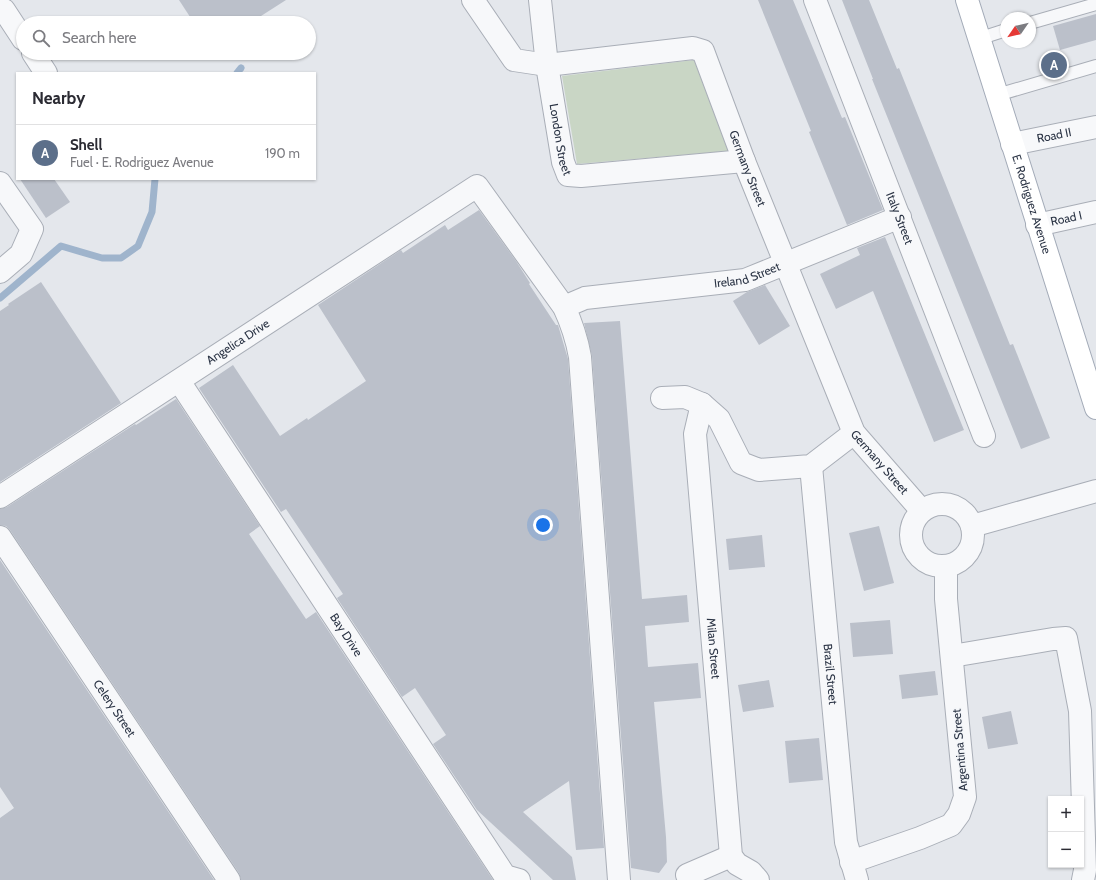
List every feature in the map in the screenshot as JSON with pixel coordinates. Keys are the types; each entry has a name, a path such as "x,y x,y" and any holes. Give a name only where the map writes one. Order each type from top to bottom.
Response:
{"main road":[{"name":"E. Rodriguez Avenue","path":"966,0 1096,408"}],"street":[{"name":"Germany Street","path":"474,0 514,60 547,65 693,48 703,51 744,161 854,433 922,511"},
{"name":"London Street","path":"540,0 547,65 563,162 568,175 581,176 744,161"},
{"name":"Italy Street","path":"815,0 984,436"},
{"path":"7,7 16,25"},
{"path":"38,60 45,72"},
{"name":"Road II","path":"1012,144 1096,127"},
{"path":"0,183 32,229 21,254 0,272"},
{"name":"Angelica Drive","path":"0,497 477,186 564,307"},
{"name":"Road I","path":"1037,225 1096,212"},
{"name":"Ireland Street","path":"564,307 585,298 745,280 900,217"},
{"path":"564,307 571,322 580,357 620,880"},
{"name":"Bay Drive","path":"179,381 505,876 519,880"},
{"path":"662,398 685,398 702,404 718,420 741,463 759,470 811,466 854,433"},
{"name":"Milan Street","path":"702,404 695,434 731,856"},
{"name":"Brazil Street","path":"811,466 846,842 854,871"},
{"path":"972,526 1096,491"},
{"path":"941,503 951,504 960,509 967,516 972,526 974,537 971,548 965,556 956,563 946,566 936,566 920,558 912,542 912,529 916,517 930,505 941,503"},
{"name":"Celery Street","path":"0,537 229,880"},
{"name":"Argentina Street","path":"854,871 920,838 952,825 959,814 965,797 946,599 946,566"},
{"path":"952,656 1053,638 1066,638 1080,711 1085,870 1083,880"},
{"path":"687,875 731,856 737,864 751,872 758,880"}],"lane":[{"path":"1036,21 1096,4"},
{"path":"978,39 1000,32"},
{"path":"997,95 1096,66"}],"green space":[{"path":"694,60 728,151 577,164 562,76"}],"building":[{"path":"179,0 286,0 261,16 189,16"},
{"path":"758,0 793,0 842,118 845,117 883,210 847,225"},
{"path":"842,0 869,0 897,69 899,68 1010,345 1013,344 1050,438 1021,449 872,79"},
{"path":"1096,14 1096,40 1060,50 1053,26"},
{"path":"21,180 55,180 70,202 46,218"},
{"path":"479,210 516,261 556,325 558,325 568,359 604,848 576,850 569,781 523,812 572,857 576,880 553,880 477,810 433,744 446,735 415,688 402,697 337,598 343,594 286,509 281,512 199,388 233,365 280,436 307,418 308,420 366,381 318,305 401,250 403,253 445,225 448,230"},
{"path":"885,237 964,430 934,442 873,291 836,309 820,274 860,255 857,248"},
{"path":"41,282 121,403 0,482 0,311"},
{"path":"765,285 790,326 759,345 733,301 747,292"},
{"path":"620,321 642,599 687,595 689,622 645,626 648,667 698,663 701,698 654,702 667,862 659,873 631,868 592,356 584,323"},
{"path":"176,399 260,526 249,534 306,619 316,612 493,880 241,880 239,873 10,530 6,526 0,525 0,509 7,507"},
{"path":"879,526 894,583 864,591 849,533"},
{"path":"762,535 765,567 729,570 726,539"},
{"path":"0,560 214,880 0,880 0,818 14,808 0,787"},
{"path":"890,620 893,654 853,657 850,623"},
{"path":"935,671 938,695 902,699 899,675"},
{"path":"769,680 774,707 743,712 738,685"},
{"path":"1011,711 1018,744 988,749 982,717"},
{"path":"819,738 823,780 789,783 785,741"}],"waterway":[{"path":"238,72 241,68"},
{"path":"0,298 61,246 102,258 121,258 138,246 152,212 155,180"}],"place":[{"name":"Shell","path":"1054,65"}]}
